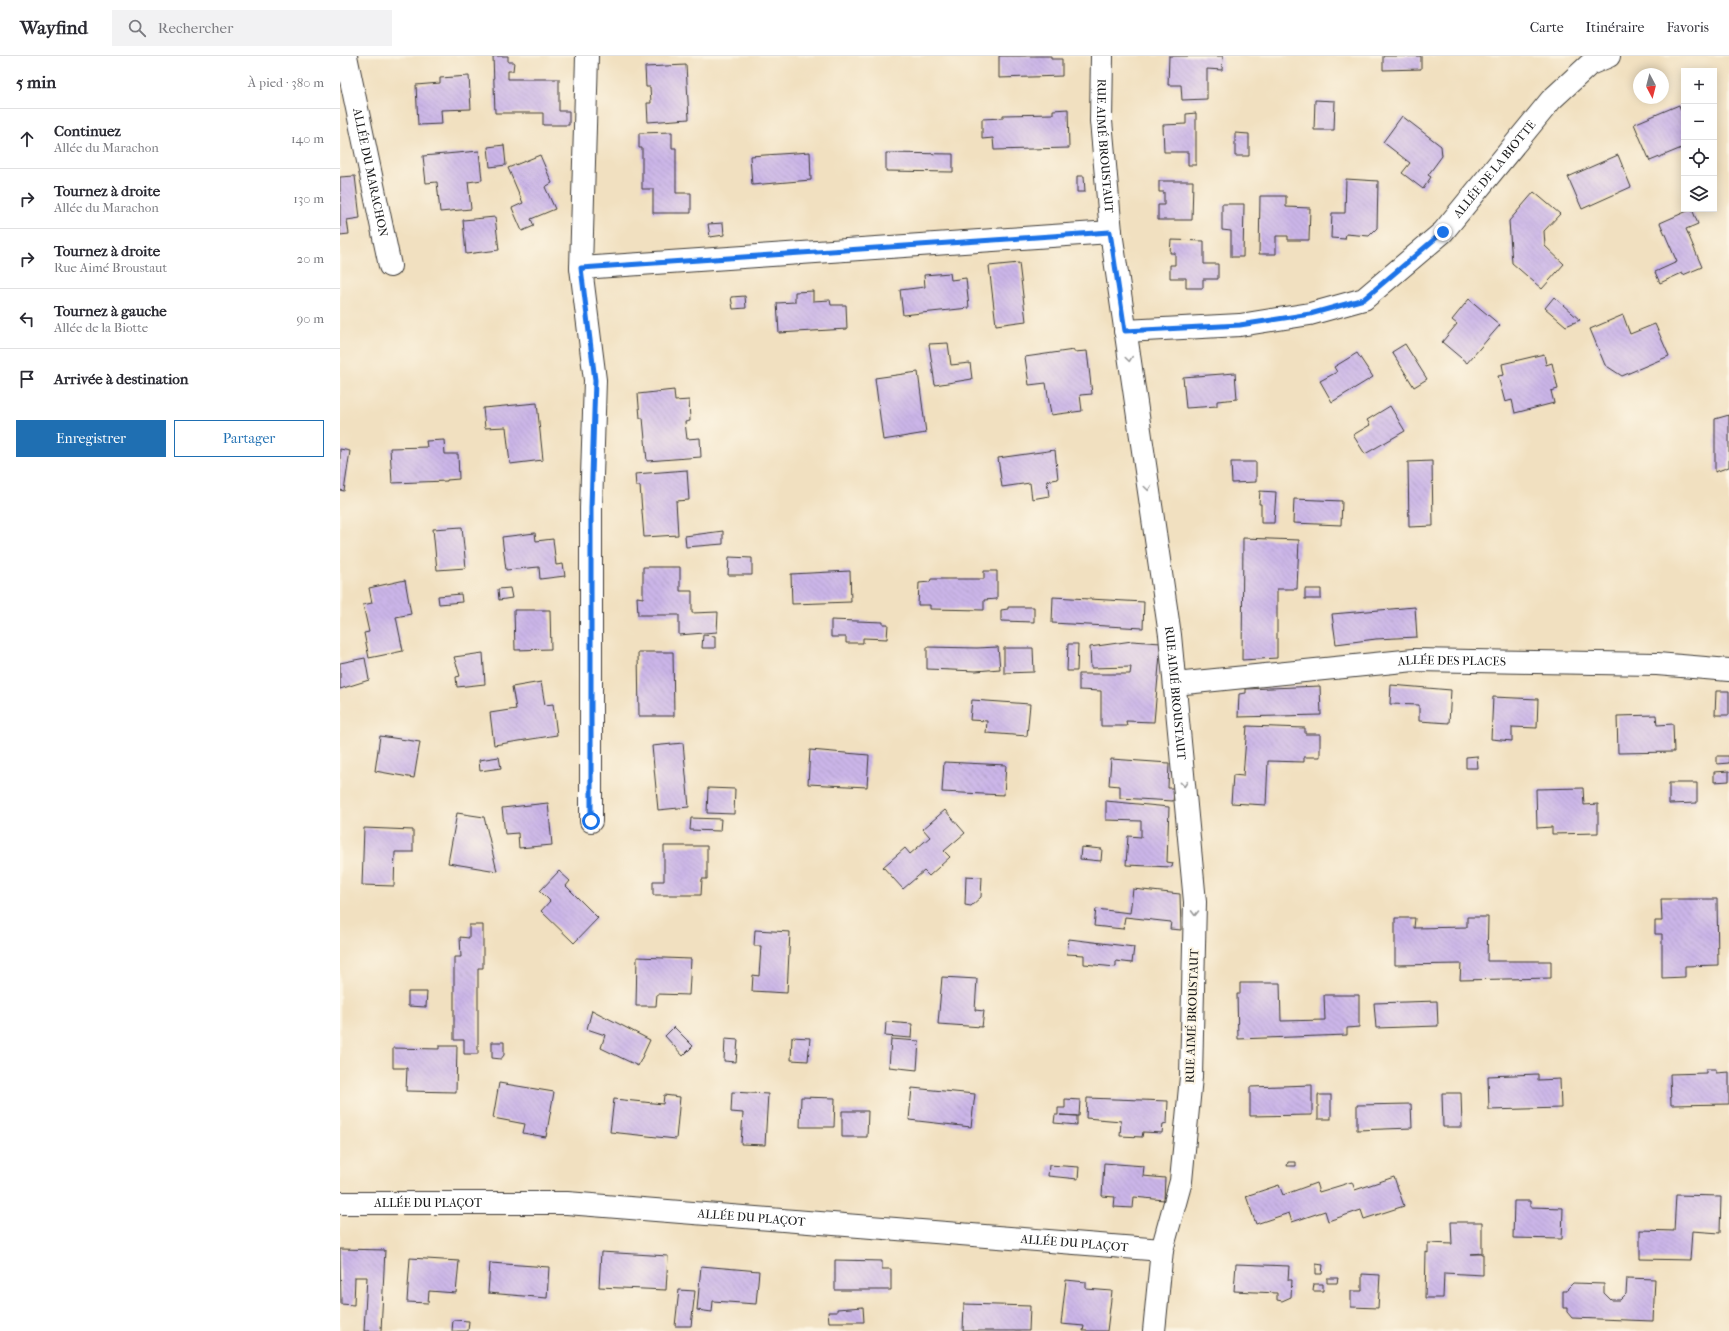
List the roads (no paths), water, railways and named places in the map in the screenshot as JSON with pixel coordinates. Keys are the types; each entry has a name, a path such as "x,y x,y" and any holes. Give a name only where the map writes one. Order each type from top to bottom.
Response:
{"street":[{"name":"ALLÉE DU MARACHON","path":"346,56 390,266"},
{"path":"587,56 581,268 595,380 591,508 591,821"},
{"name":"RUE AIMÉ BROUSTAUT","path":"1102,56 1100,122 1110,232 1169,627 1195,902 1191,1077 1181,1181 1162,1250 1154,1331"},
{"name":"ALLÉE DE LA BIOTTE","path":"1125,331 1240,325 1310,314 1364,299 1443,232 1551,100 1590,64 1609,56"},
{"path":"581,268 1110,232"},
{"name":"ALLÉE DES PLACES","path":"1175,684 1414,660 1657,664 1729,670"},
{"name":"ALLÉE DU PLAÇOT","path":"340,1203 567,1203 1162,1250"}]}
